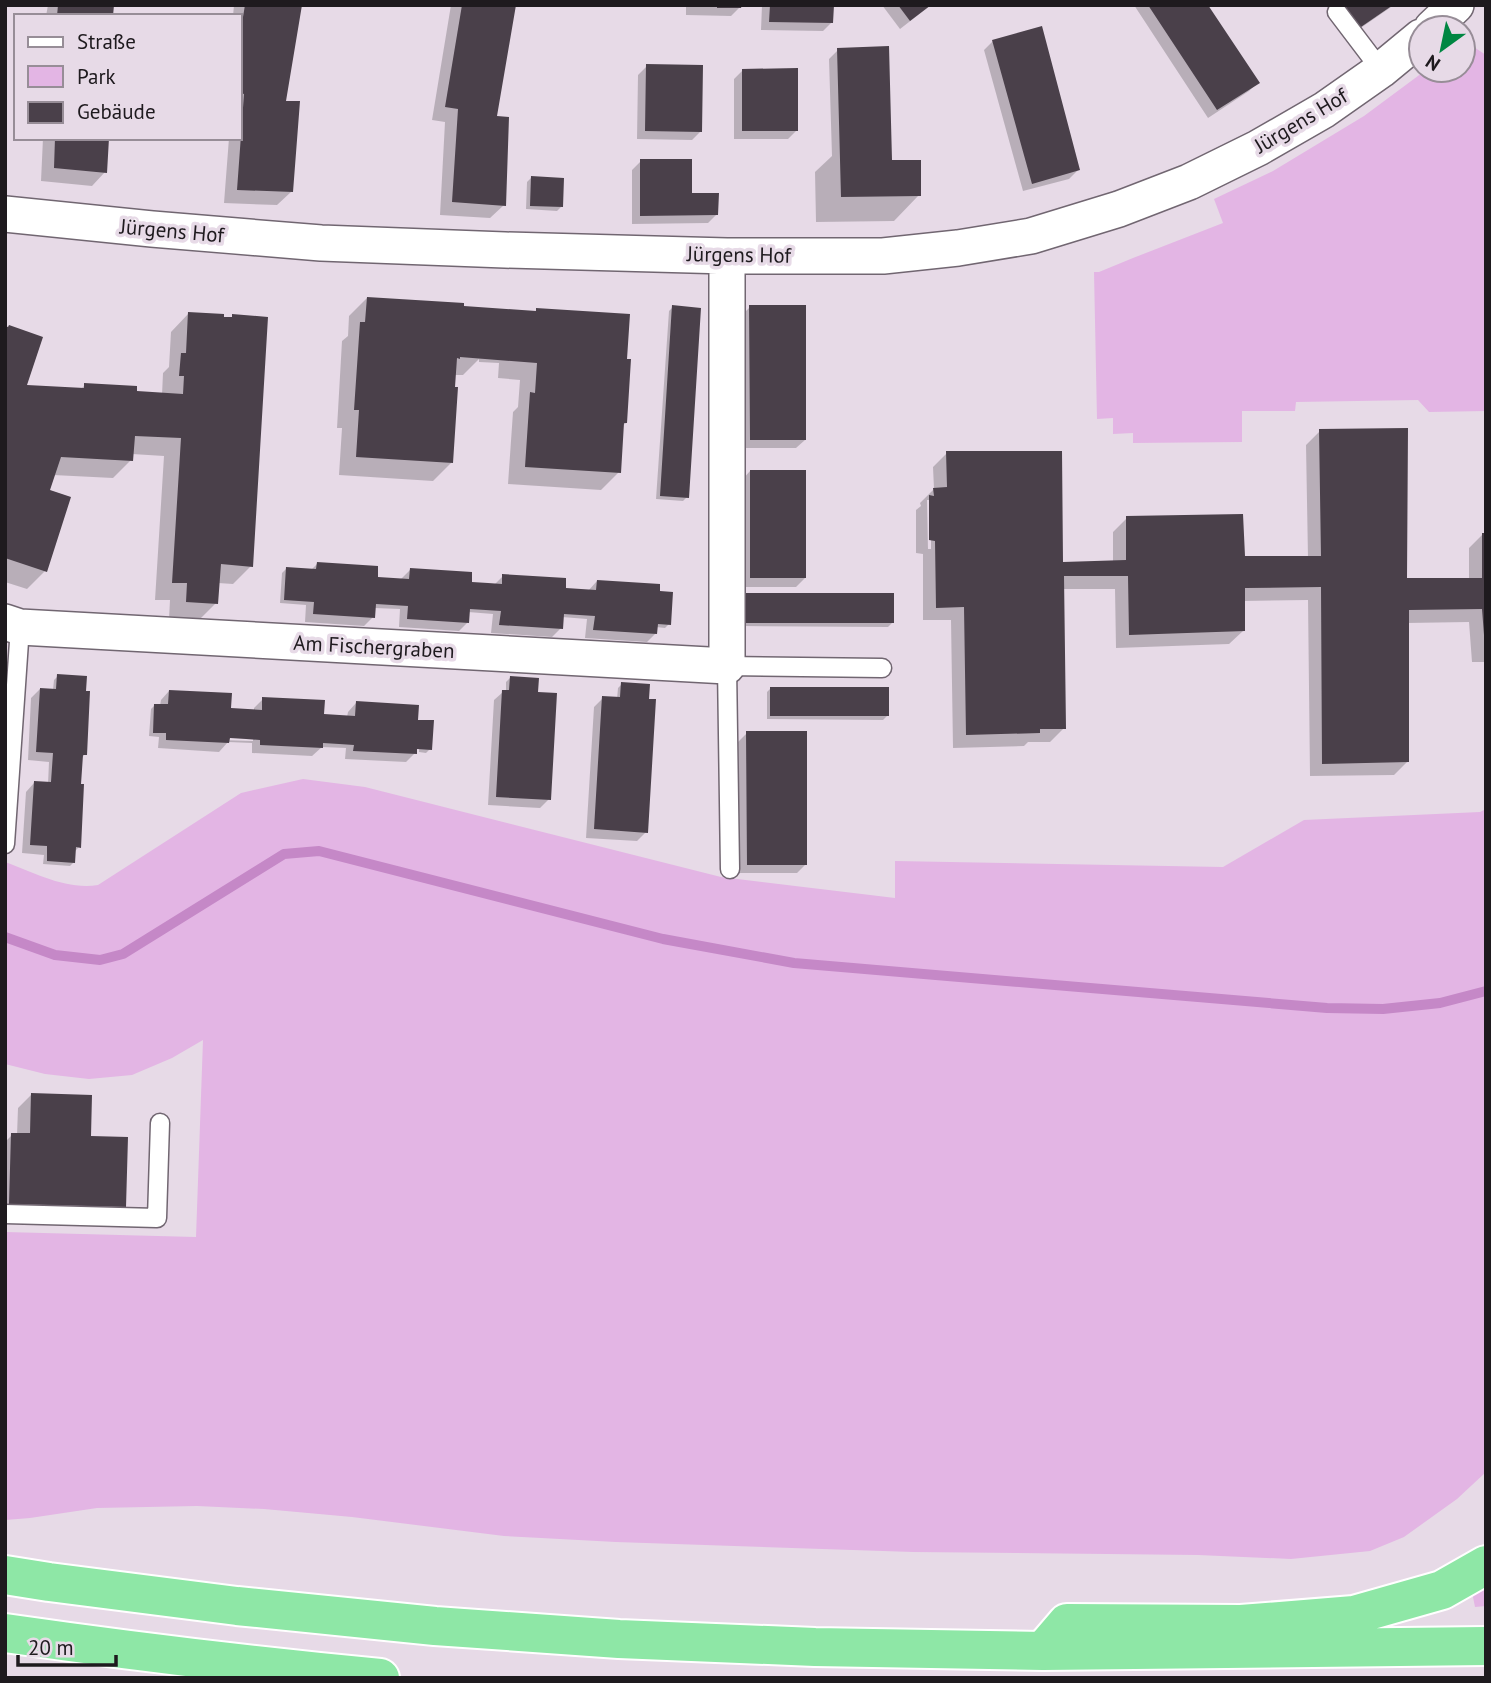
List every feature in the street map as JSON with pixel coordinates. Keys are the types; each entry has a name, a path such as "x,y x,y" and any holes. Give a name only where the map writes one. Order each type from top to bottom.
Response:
{"highway":[{"path":"1043,1651 1067,1623 1241,1624 1354,1615 1442,1590 1486,1565"},
{"path":"5,1575 237,1606 435,1626 619,1639 815,1647 1043,1651 1486,1646"},
{"path":"5,1633 269,1668 380,1678"}],"street":[{"name":"Jürgens Hof","path":"5,214 321,243 614,254 883,256 958,248 1031,236 1119,209 1189,182 1258,148 1324,110 1381,71 1407,49"},
{"path":"727,256 727,666"},
{"name":"Am Fischergraben","path":"13,625 727,666"}],"lane":[{"path":"1337,12 1381,71"},
{"name":"Am Fischergraben","path":"5,844 13,625"},
{"path":"730,869 727,666 882,668"},
{"path":"5,1214 158,1218 160,1122"}],"green space":[{"path":"1477,49 1486,55 1486,411 1429,412 1418,400 1296,402 1295,411 1242,411 1242,442 1133,443 1133,433 1113,434 1113,418 1097,419 1094,272 1223,223 1214,199 1273,171 1364,116 1407,84 1477,84"},
{"path":"303,779 365,787 721,877 895,898 895,861 1223,867 1304,820 1480,812 1486,809 1486,1472 1457,1499 1404,1537 1370,1551 1291,1559 1198,1555 913,1552 616,1542 504,1536 352,1517 197,1506 97,1508 5,1520 5,1232 196,1237 203,1040 172,1058 132,1075 89,1079 45,1074 5,1064 5,862 62,883 98,885 241,793"},
{"path":"1486,1583 1486,1606 1475,1607 1472,1592"}],"building":[{"path":"58,5 114,5 113,14 57,14"},
{"path":"245,5 302,5 286,101 300,101 293,192 237,190 244,94 242,23"},
{"path":"462,5 516,5 497,116 509,117 506,206 452,202 458,109 445,107"},
{"path":"717,5 742,5 741,8 717,8"},
{"path":"770,5 834,5 833,23 769,22"},
{"path":"898,5 931,5 910,21"},
{"path":"1148,5 1208,5 1260,83 1217,110"},
{"path":"1343,5 1393,5 1358,29"},
{"path":"1042,26 1080,170 1032,184 992,40"},
{"path":"889,46 892,160 921,160 921,196 841,197 837,48"},
{"path":"646,64 703,65 702,132 645,131"},
{"path":"798,68 798,131 742,131 742,69"},
{"path":"55,140 109,140 107,173 54,168"},
{"path":"640,159 692,159 692,193 719,193 718,215 640,216"},
{"path":"531,176 564,178 563,207 530,206"},
{"path":"367,297 536,311 536,308 630,314 627,359 631,359 621,473 525,467 530,392 535,393 537,363 460,357 457,358 455,387 458,387 453,463 356,457 359,410 354,410 360,322 365,322"},
{"path":"672,305 701,308 689,498 660,496"},
{"path":"749,305 806,305 806,440 750,440"},
{"path":"188,312 224,314 224,317 232,317 232,314 268,317 253,567 221,564 218,604 186,602 187,583 172,583 181,438 135,436 133,461 61,457 50,490 71,497 47,572 5,558 5,326 43,337 27,385 84,388 84,383 137,386 137,391 183,394 184,376 179,376 181,353 186,353"},
{"path":"1408,428 1407,578 1482,578 1482,533 1486,533 1486,635 1482,609 1409,610 1409,762 1322,764 1321,587 1245,588 1245,631 1129,635 1128,576 1064,576 1066,729 1040,729 1040,733 966,735 964,607 936,608 935,541 929,540 929,495 934,496 933,488 947,487 946,451 1062,451 1063,562 1126,560 1126,516 1243,514 1245,556 1321,556 1319,429"},
{"path":"750,470 806,470 806,578 750,578"},
{"path":"317,562 378,566 378,577 409,579 410,568 472,572 472,582 502,584 502,574 566,578 566,588 596,590 597,580 660,584 660,591 673,592 671,625 658,624 657,634 593,630 595,616 564,614 563,629 499,625 501,611 470,609 469,623 407,619 408,606 376,604 375,618 313,614 314,602 284,600 286,567 316,569"},
{"path":"746,593 894,593 894,623 746,623"},
{"path":"57,674 87,676 86,691 90,691 87,755 83,755 81,784 84,784 81,848 76,847 75,863 47,861 47,846 30,845 34,781 51,782 53,753 36,752 40,688 56,689"},
{"path":"510,676 539,678 538,692 557,693 551,800 496,797 502,690 509,690"},
{"path":"621,682 650,684 649,699 656,699 648,833 594,829 602,696 620,697"},
{"path":"770,687 889,687 889,716 770,716"},
{"path":"169,690 232,693 231,708 262,710 262,697 325,700 324,714 355,716 356,701 419,705 418,720 434,720 432,750 417,749 417,754 353,751 354,745 323,743 323,748 260,745 260,740 230,738 229,743 166,740 166,733 153,733 154,704 168,704"},
{"path":"746,731 807,731 807,865 747,865"},
{"path":"31,1093 92,1095 91,1136 128,1137 126,1207 9,1204 11,1133 30,1133"}],"waterway":[{"path":"5,937 55,955 100,960 123,954 284,854 319,851 663,939 794,963 1327,1008 1383,1009 1440,1003 1486,991"}]}
